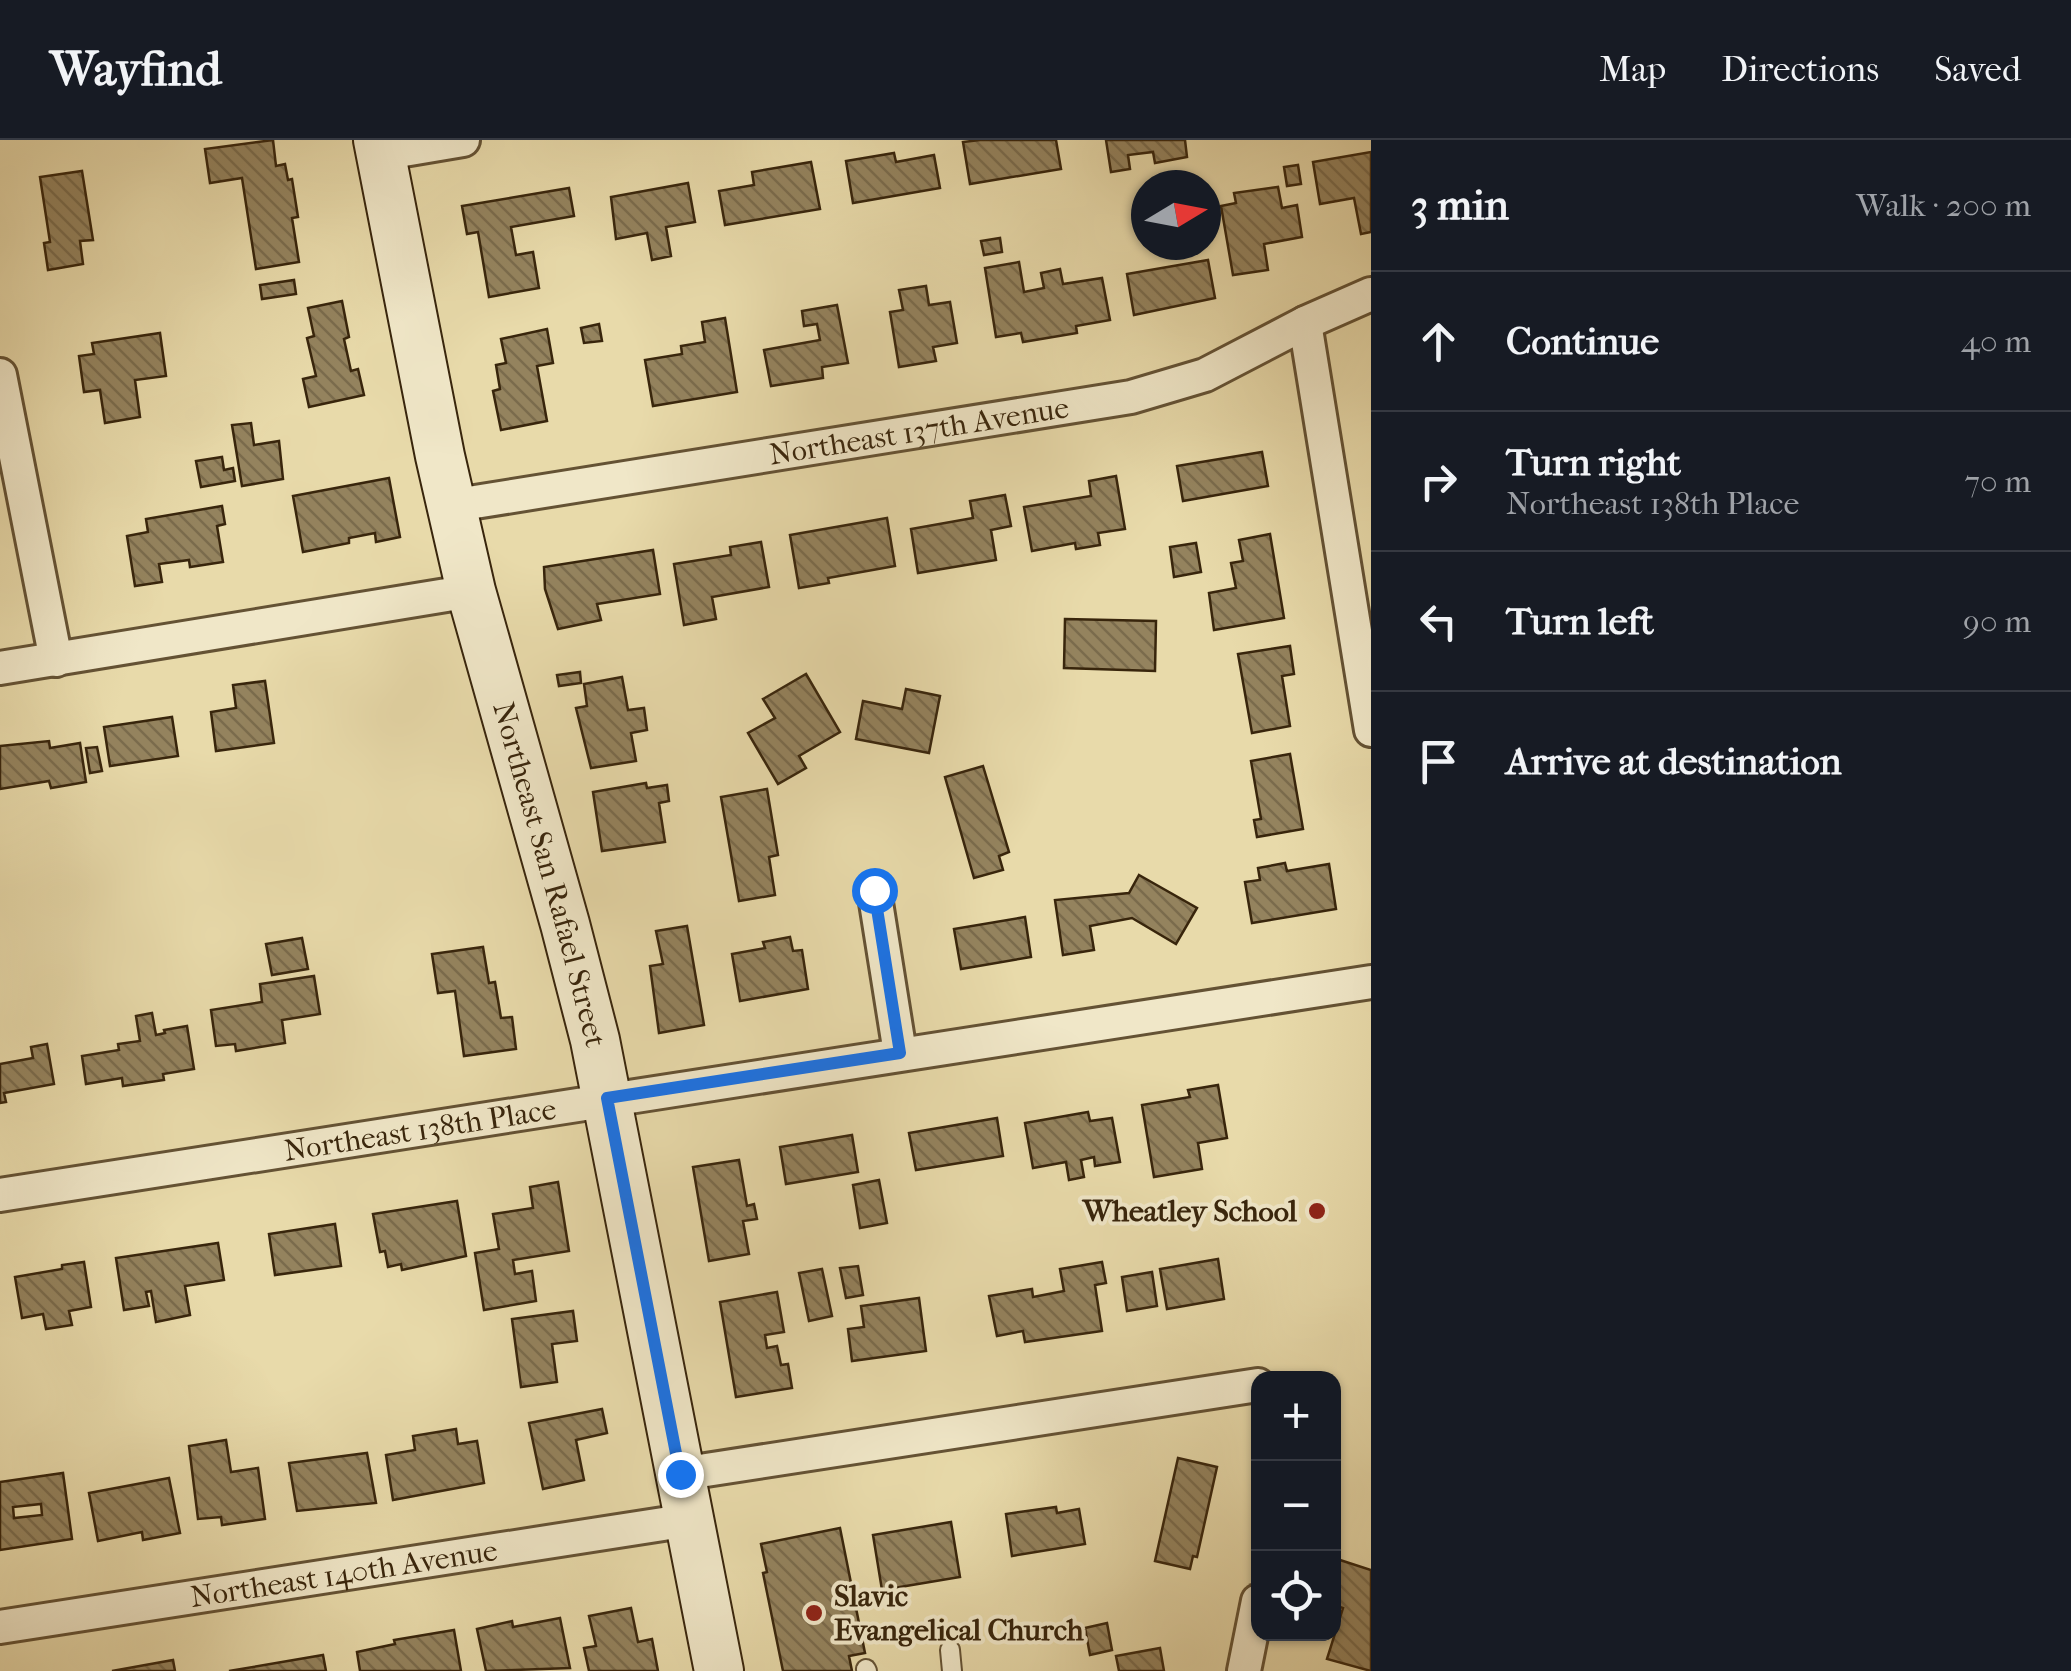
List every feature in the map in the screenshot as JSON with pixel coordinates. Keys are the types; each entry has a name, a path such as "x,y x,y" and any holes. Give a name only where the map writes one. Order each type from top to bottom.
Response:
{"street":[{"path":"379,147 463,140"},
{"name":"Northeast San Rafael Street","path":"379,147 450,506 560,905 607,1098 718,1671"},
{"name":"Northeast 137th Avenue","path":"450,506 1131,397 1205,375 1371,294"},
{"path":"1305,323 1371,730"},
{"path":"0,375 56,660"},
{"path":"0,668 471,590"},
{"path":"874,890 900,1053"},
{"name":"Northeast 138th Place","path":"0,1195 1371,982"},
{"path":"680,1474 1251,1386"},
{"name":"Northeast 140th Avenue","path":"0,1627 689,1520"},
{"path":"1244,1671 1251,1636"}],"lane":[{"path":"950,1650 952,1671"}],"building":[{"path":"273,140 276,166 285,164 288,180 292,179 298,217 292,218 299,262 256,269 242,178 210,183 205,149"},
{"path":"1056,140 1061,169 970,184 963,142"},
{"path":"1106,140 1185,140 1187,157 1155,163 1153,152 1128,155 1130,169 1111,172"},
{"path":"1371,152 1371,232 1361,234 1354,198 1320,204 1313,162"},
{"path":"894,153 896,162 934,155 940,188 853,203 846,161"},
{"path":"811,162 820,209 725,225 719,191 754,185 752,172"},
{"path":"1298,165 1301,184 1287,186 1284,167"},
{"path":"82,171 93,240 80,241 83,264 48,270 44,243 50,242 40,177"},
{"path":"688,183 695,222 666,227 671,256 652,260 647,233 616,239 611,197"},
{"path":"1278,187 1282,208 1297,205 1302,237 1264,244 1268,270 1233,275 1221,206 1236,203 1234,193"},
{"path":"569,188 574,216 511,227 516,255 533,252 539,288 489,297 478,232 467,234 462,206"},
{"path":"1000,238 1002,252 984,255 981,241"},
{"path":"1208,260 1215,298 1134,315 1127,274"},
{"path":"1019,262 1024,292 1044,288 1041,273 1060,269 1063,284 1102,278 1110,320 1076,326 1077,333 1023,342 1021,333 996,337 985,268"},
{"path":"294,280 296,294 262,299 260,285"},
{"path":"926,286 929,305 950,302 957,343 933,347 936,361 899,367 890,312 903,310 899,290"},
{"path":"342,301 351,371 358,369 364,395 309,407 303,379 316,376 307,338 314,336 308,308"},
{"path":"837,305 848,363 822,367 823,378 771,386 764,350 820,340 817,324 804,326 802,311"},
{"path":"725,318 737,392 653,406 645,360 682,354 681,346 705,342 702,322"},
{"path":"599,324 602,341 584,343 581,328"},
{"path":"547,329 553,363 537,366 547,421 501,430 493,391 500,389 496,365 506,363 501,339"},
{"path":"160,333 166,376 135,380 140,417 105,423 100,390 84,392 79,356 94,354 92,343"},
{"path":"251,423 254,445 279,441 283,479 242,486 232,425"},
{"path":"1262,452 1268,486 1183,501 1177,466"},
{"path":"222,457 224,470 233,468 235,481 201,487 196,461"},
{"path":"1116,476 1125,529 1098,533 1100,545 1076,549 1075,543 1032,551 1024,507 1091,496 1089,481"},
{"path":"389,478 400,537 376,542 375,533 349,538 349,543 303,552 293,496"},
{"path":"1005,495 1011,526 991,530 996,560 918,573 911,529 973,518 970,501"},
{"path":"222,506 225,524 217,526 223,562 190,567 189,560 159,564 162,582 135,586 127,536 148,532 146,519"},
{"path":"887,518 895,566 828,578 829,583 799,588 790,535"},
{"path":"1270,534 1284,618 1214,630 1209,593 1236,588 1231,563 1243,561 1239,540"},
{"path":"761,542 769,587 712,597 716,619 684,625 674,564 731,555 730,547"},
{"path":"1196,543 1201,572 1174,577 1170,547"},
{"path":"653,550 660,594 597,604 601,620 558,629 545,589 544,567"},
{"path":"1065,619 1156,621 1155,671 1064,668"},
{"path":"1290,646 1294,674 1282,676 1290,726 1252,733 1238,654"},
{"path":"580,672 581,683 559,686 557,675"},
{"path":"806,674 840,732 799,756 806,768 778,784 748,733 775,718 763,699"},
{"path":"622,677 628,710 644,708 647,730 631,733 636,761 591,768 576,708 587,706 584,684"},
{"path":"265,681 274,743 216,751 211,712 236,708 233,685"},
{"path":"906,689 940,696 929,753 856,739 863,701 902,709"},
{"path":"172,717 178,756 110,766 104,727"},
{"path":"49,741 50,748 80,743 86,782 51,788 49,781 0,789 0,746"},
{"path":"97,747 102,771 90,773 86,748"},
{"path":"1290,754 1303,829 1257,837 1254,820 1261,819 1251,761"},
{"path":"983,766 1009,852 999,856 1003,870 974,878 945,777"},
{"path":"646,783 647,788 667,785 669,801 659,803 665,842 602,851 593,792"},
{"path":"767,789 778,855 769,857 775,895 739,901 721,797"},
{"path":"1285,863 1287,871 1329,864 1336,909 1252,923 1245,882 1260,880 1258,868"},
{"path":"1139,875 1197,908 1176,944 1132,918 1090,926 1094,950 1063,955 1055,900 1129,893"},
{"path":"1025,917 1031,957 961,969 954,929"},
{"path":"687,926 704,1025 659,1033 650,966 663,964 656,931"},
{"path":"790,937 793,951 802,950 808,989 740,1001 732,954 765,948 763,942"},
{"path":"302,938 308,969 272,975 266,944"},
{"path":"483,947 489,983 495,982 501,1018 512,1017 516,1049 464,1056 455,991 438,993 432,954"},
{"path":"314,976 320,1014 282,1020 285,1043 236,1051 235,1044 216,1046 211,1010 262,1002 260,984"},
{"path":"152,1013 156,1035 187,1026 194,1069 163,1074 164,1080 123,1086 122,1078 86,1084 82,1056 119,1050 118,1044 140,1041 136,1016"},
{"path":"47,1044 54,1084 4,1093 6,1102 0,1103 0,1064 33,1058 31,1047"},
{"path":"1218,1085 1227,1138 1198,1143 1202,1169 1154,1177 1142,1105 1190,1097 1188,1090"},
{"path":"1088,1112 1090,1121 1112,1118 1120,1162 1095,1166 1094,1157 1081,1160 1084,1177 1069,1180 1066,1162 1033,1168 1025,1123"},
{"path":"997,1118 1003,1156 916,1170 909,1133"},
{"path":"852,1135 858,1172 786,1184 780,1147"},
{"path":"739,1160 747,1206 754,1204 757,1219 743,1221 749,1254 709,1261 693,1167"},
{"path":"879,1180 887,1223 860,1228 853,1185"},
{"path":"558,1182 569,1251 513,1260 515,1274 532,1271 536,1301 484,1310 475,1253 499,1249 493,1214 533,1208 530,1187"},
{"path":"457,1201 466,1256 402,1270 401,1264 388,1267 385,1251 380,1252 373,1214"},
{"path":"335,1224 341,1266 275,1275 269,1234"},
{"path":"218,1243 224,1280 185,1286 190,1315 156,1322 151,1291 146,1292 149,1306 124,1310 116,1258"},
{"path":"1218,1259 1224,1299 1167,1309 1160,1269"},
{"path":"84,1262 91,1307 69,1311 72,1325 46,1329 43,1314 22,1318 15,1277"},
{"path":"1102,1262 1106,1283 1095,1285 1102,1331 1025,1342 1023,1331 997,1336 989,1296 1032,1289 1033,1297 1064,1291 1060,1269"},
{"path":"858,1266 863,1295 846,1298 840,1268"},
{"path":"822,1269 832,1316 809,1321 799,1273"},
{"path":"1152,1272 1157,1306 1127,1311 1122,1277"},
{"path":"777,1292 784,1332 765,1335 767,1348 777,1346 781,1365 788,1364 792,1388 736,1397 720,1302"},
{"path":"919,1298 926,1351 852,1361 848,1329 864,1327 861,1306"},
{"path":"573,1311 577,1341 552,1344 557,1382 521,1387 512,1319"},
{"path":"602,1409 607,1433 576,1440 584,1480 543,1489 529,1423"},
{"path":"456,1429 458,1444 477,1441 484,1483 393,1500 386,1455 415,1450 413,1436"},
{"path":"226,1440 231,1472 258,1468 265,1519 222,1525 221,1517 198,1519 189,1446"},
{"path":"367,1453 376,1503 297,1511 289,1463"},
{"path":"1178,1458 1217,1467 1197,1557 1193,1556 1190,1569 1155,1561"},
{"path":"63,1473 72,1539 0,1550 0,1482","holes":["41,1504 42,1515 14,1518 13,1507"]},
{"path":"169,1478 180,1533 143,1540 142,1532 98,1541 89,1493"},
{"path":"1056,1507 1057,1513 1079,1509 1085,1544 1012,1556 1006,1514"},
{"path":"951,1522 960,1577 882,1590 873,1535"},
{"name":"Slavic Evangelical Church","path":"840,1528 865,1653 849,1656 852,1671 783,1671 761,1544"},
{"path":"1341,1560 1371,1570 1371,1671 1327,1659 1333,1641 1341,1641"},
{"path":"631,1608 638,1642 652,1639 658,1671 589,1671 584,1648 596,1646 589,1616"},
{"path":"560,1618 570,1668 486,1671 477,1629 512,1621 513,1627"},
{"path":"1107,1623 1112,1650 1090,1655 1085,1628"},
{"path":"454,1630 461,1671 360,1671 357,1652 395,1644 394,1640"},
{"path":"1160,1648 1164,1671 1119,1671 1116,1656"},
{"path":"323,1655 326,1671 229,1671"},
{"path":"173,1660 175,1671 112,1671"}],"place":[{"name":"Wheatley School","path":"1317,1211"},
{"name":"Slavic Evangelical Church","path":"814,1613"}],"route":[{"path":"680,1474 607,1098 900,1053 874,890"}]}
